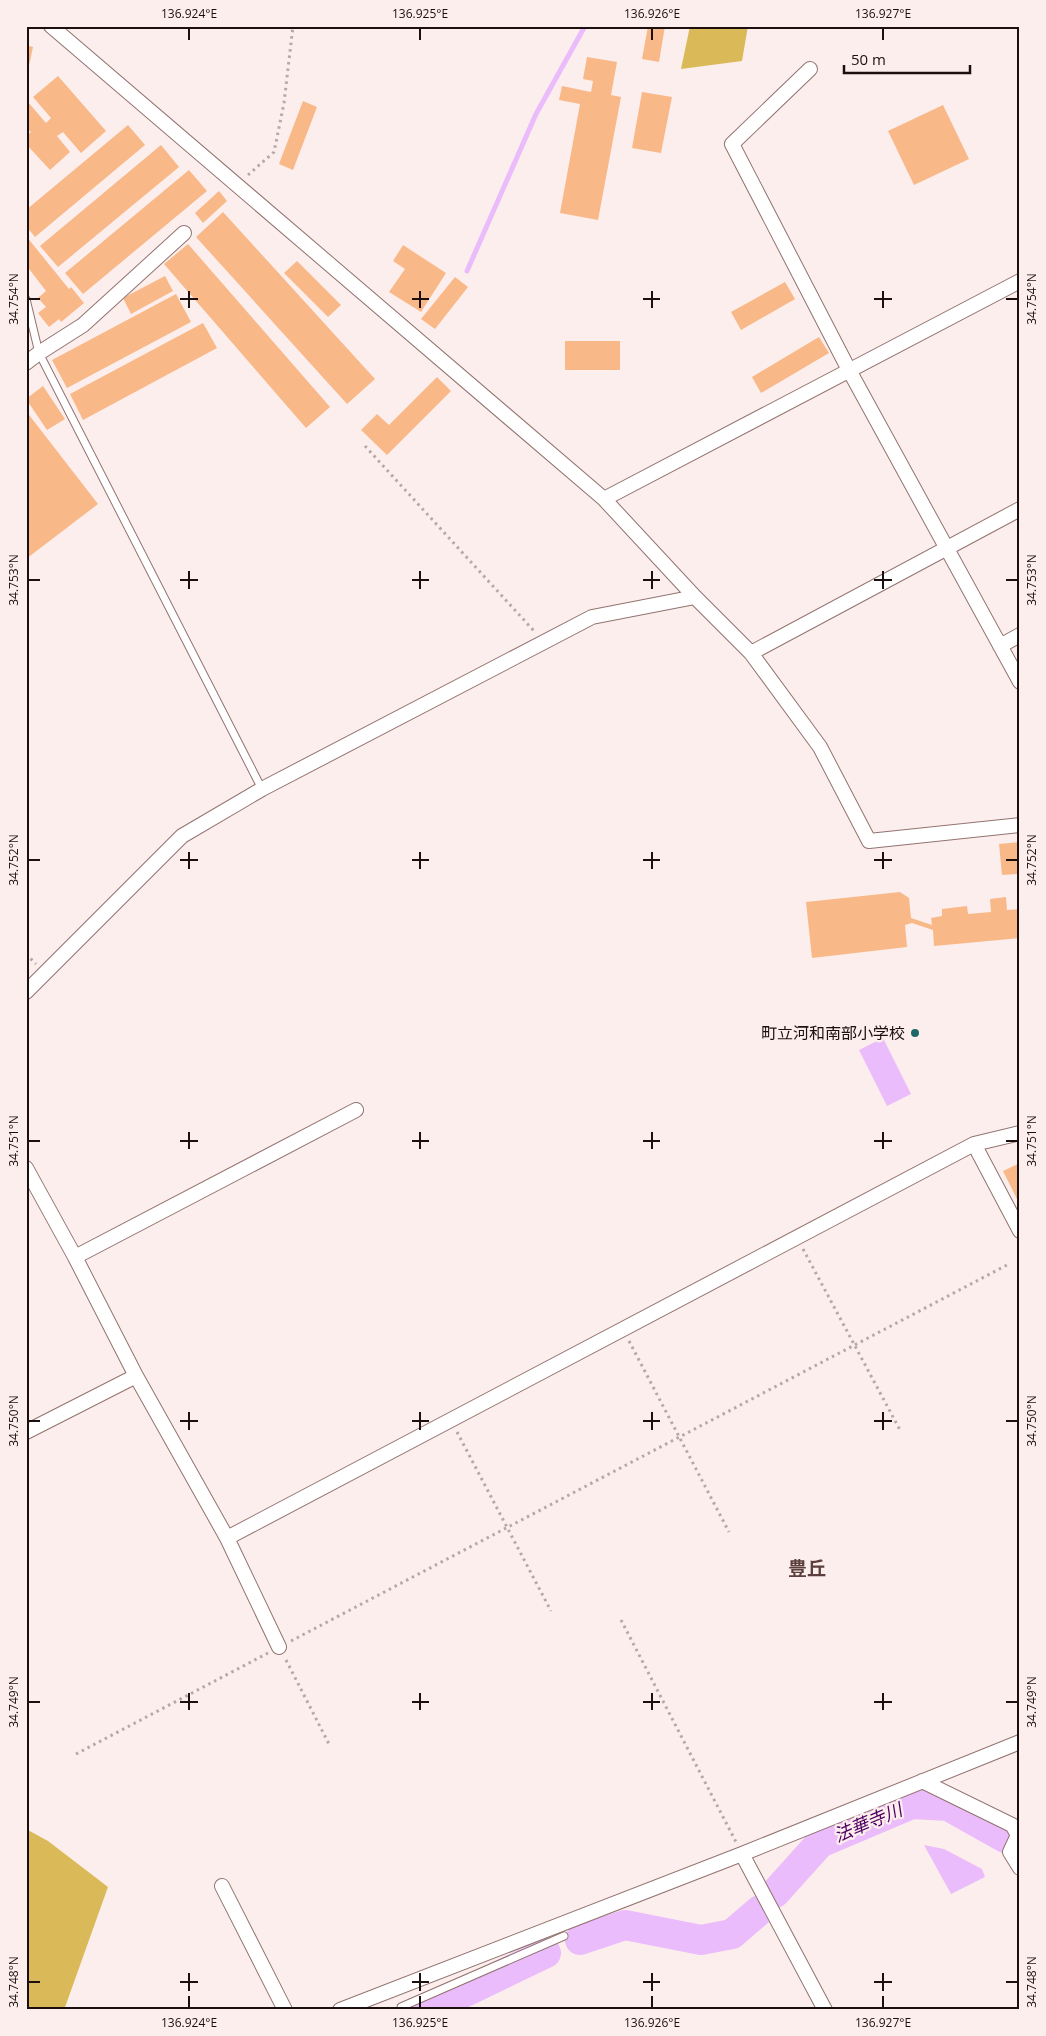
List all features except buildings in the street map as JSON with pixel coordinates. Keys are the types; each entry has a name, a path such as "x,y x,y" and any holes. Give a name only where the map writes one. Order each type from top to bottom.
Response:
{"street":[{"path":"51,26 604,499 750,653 820,747 869,841 1020,825"},
{"path":"810,69 732,144 849,370 1020,682"},
{"path":"26,363 83,325 184,233"},
{"path":"604,499 1020,281"},
{"path":"750,653 1020,509"},
{"path":"26,992 182,836 262,789 592,617 695,597"},
{"path":"1000,646 1020,635"},
{"path":"75,1257 356,1110"},
{"path":"226,1538 974,1144 1020,1133"},
{"path":"974,1144 1020,1231"},
{"path":"26,1168 31,1188 75,1257 136,1376 226,1538 279,1647"},
{"path":"26,1432 136,1376"},
{"path":"340,2010 742,1854 1020,1742"},
{"path":"922,1781 1012,1825 1018,1835 1010,1852 1020,1868"},
{"path":"742,1854 825,2010"},
{"path":"222,1886 286,2010"}],"lane":[{"path":"26,299 39,353 262,789"},
{"path":"401,2010 401,2008 564,1936"}],"path":[{"path":"238,185 274,152 284,103 293,26"},
{"path":"365,446 544,642"},
{"path":"797,1238 900,1430"},
{"path":"76,1754 1008,1265"},
{"path":"623,1330 730,1532"},
{"path":"451,1421 551,1611"},
{"path":"621,1620 742,1854"},
{"path":"279,1647 330,1746"}],"shaded area":[{"path":"690,26 748,26 742,61 681,69"},
{"path":"883,1038 911,1094 887,1106 859,1050"},
{"path":"26,1829 48,1841 108,1887 64,2010 26,2010"},
{"path":"924,1845 944,1849 982,1869 985,1877 951,1894"}],"waterway":[{"path":"467,271 536,114 585,26"},
{"name":"法華寺川","path":"775,1893 820,1843 912,1804 948,1806 1005,1838"},
{"name":"法華寺川","path":"580,1940 625,1925 701,1940 732,1934 760,1910"},
{"name":"法華寺川","path":"428,2010 546,1953"}],"place":[{"name":"町立河和南部小学校","path":"915,1033"}],"district":[{"name":"豊丘","path":"807,1568"}]}
